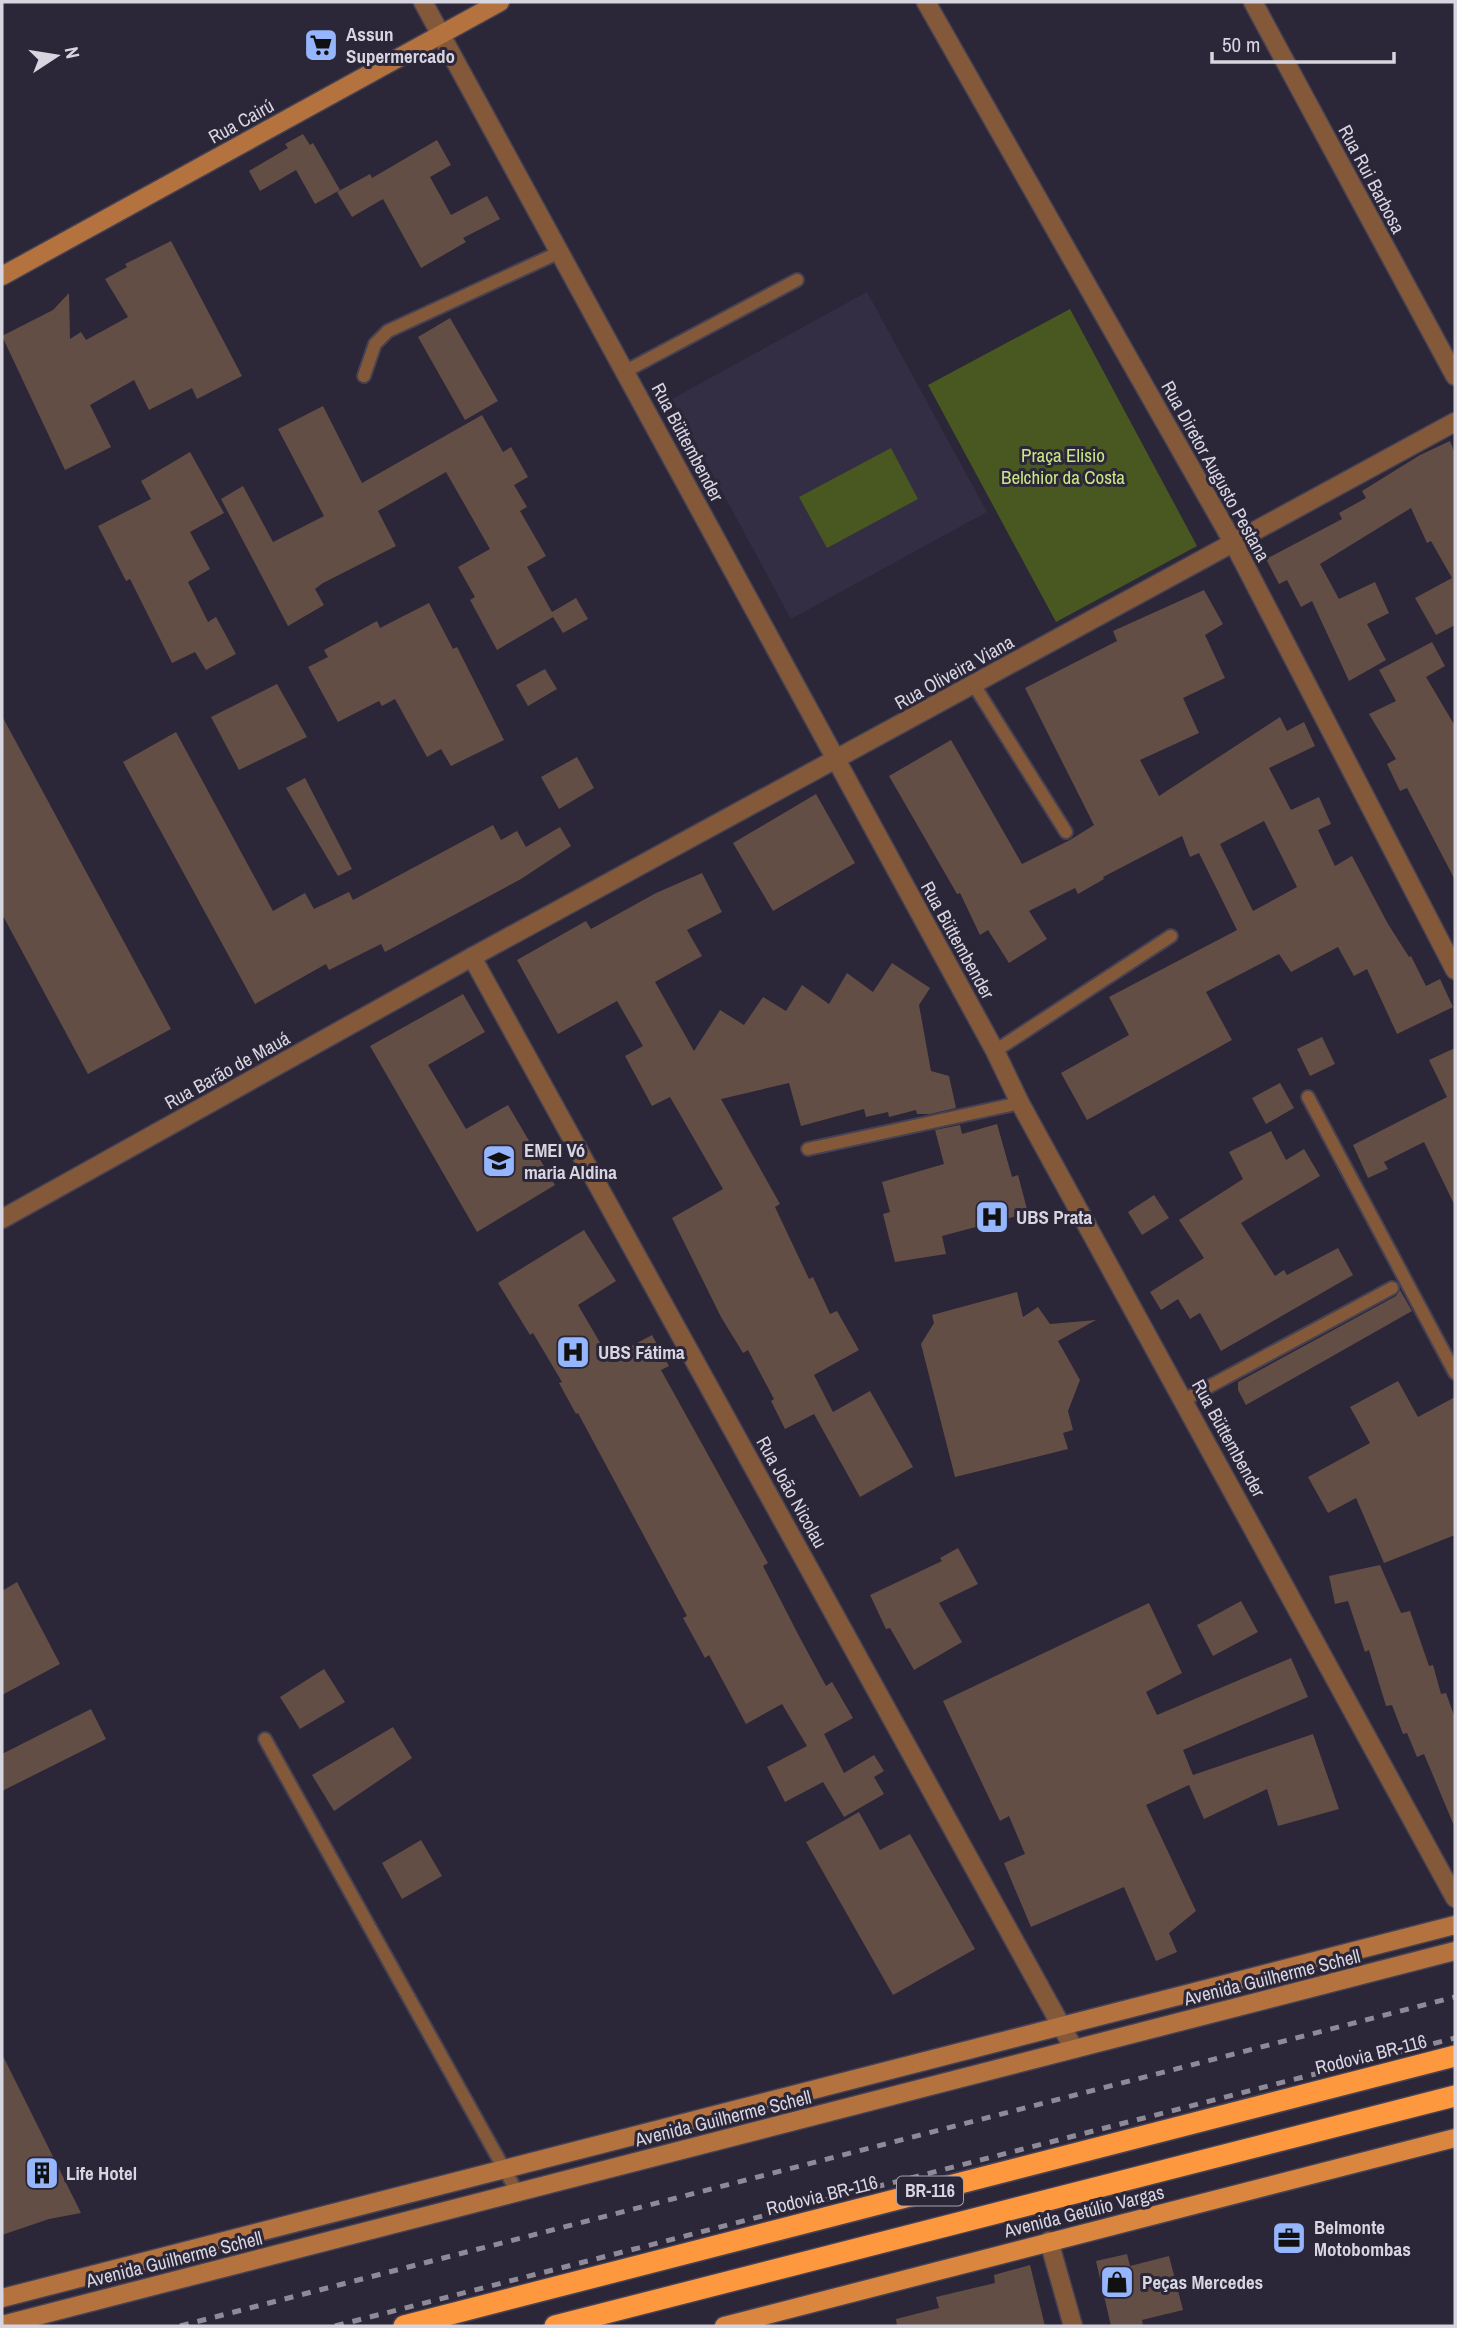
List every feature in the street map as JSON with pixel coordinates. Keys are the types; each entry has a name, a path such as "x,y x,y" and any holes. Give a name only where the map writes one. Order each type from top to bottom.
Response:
{"highway":[{"name":"Rodovia BR-116","path":"404,2326 1455,2056"},
{"name":"BR-116","path":"555,2326 1455,2096"}],"main road":[{"name":"Rua Cairú","path":"2,276 500,2"},
{"name":"Avenida Guilherme Schell","path":"2,2298 1455,1925"},
{"name":"Avenida Guilherme Schell","path":"2,2325 1455,1951"},
{"path":"904,2066 909,2092"},
{"name":"Avenida Getúlio Vargas","path":"724,2326 1455,2138"}],"street":[{"name":"Rua Büttembender","path":"423,2 1455,1898"},
{"name":"Rua Diretor Augusto Pestana","path":"926,2 1233,542 1455,970"},
{"name":"Rua Rui Barbosa","path":"1252,2 1455,376"},
{"name":"Rua Oliveira Viana","path":"472,957 1455,422"},
{"name":"Rua Barão de Mauá","path":"2,1219 472,957"},
{"name":"Rua João Nicolau","path":"472,957 1074,2049"},
{"path":"1049,2241 1073,2326"}],"lane":[{"path":"364,376 375,344 388,331 560,252"},
{"path":"626,371 797,280"},
{"path":"974,685 1066,832"},
{"path":"995,1051 1171,936"},
{"path":"1308,1097 1455,1373"},
{"path":"808,1150 1020,1103"},
{"path":"1184,1400 1392,1288"},
{"path":"265,1739 517,2192"}],"shaded area":[{"path":"867,292 987,512 791,619 672,399"}],"green space":[{"name":"Praça Elisio Belchior da Costa","path":"1070,309 1197,546 1056,622 928,385"},
{"path":"891,448 918,499 827,548 799,497"}],"building":[{"path":"303,134 310,145 313,143 340,190 315,204 296,170 260,191 249,171 288,148 285,144"},
{"path":"437,140 451,165 430,177 451,215 487,196 500,219 463,238 466,242 421,268 383,199 352,217 337,192 370,174 372,178"},
{"path":"171,241 242,376 197,399 192,388 149,410 134,380 90,405 111,447 65,470 2,336 53,310 69,293 70,339 81,332 86,340 128,317 105,279 127,267 125,264"},
{"path":"450,318 498,401 465,420 418,337"},
{"path":"323,406 362,483 482,415 503,452 511,447 528,477 514,485 527,507 520,511 546,556 527,567 552,612 576,598 588,619 563,633 553,617 497,650 470,600 475,597 458,567 490,549 446,472 378,511 396,546 323,583 315,589 324,605 288,626 221,499 243,486 273,542 324,516 278,429"},
{"path":"1450,441 1455,453 1455,625 1436,635 1415,598 1452,578 1431,541 1427,543 1411,508 1320,564 1339,599 1375,582 1389,613 1367,624 1386,660 1349,681 1312,601 1301,607 1287,580 1279,584 1266,559 1342,519 1339,513 1366,498 1362,491 1420,455"},
{"path":"190,452 224,513 190,532 210,569 188,582 208,622 216,617 236,654 206,670 195,652 172,663 130,579 126,581 98,526 151,499 141,481"},
{"path":"1204,590 1223,624 1205,635 1225,678 1183,698 1199,733 1140,760 1159,796 1280,717 1287,731 1304,722 1315,746 1269,768 1291,810 1319,797 1331,824 1318,830 1335,866 1352,856 1388,924 1409,957 1411,956 1426,986 1440,979 1453,1007 1397,1034 1367,969 1354,976 1338,947 1291,972 1279,954 1206,992 1232,1040 1087,1120 1061,1073 1129,1035 1109,997 1237,930 1199,853 1190,857 1182,836 1103,877 1104,879 1078,894 1075,888 1029,911 1047,939 1009,963 988,930 980,935 960,893 957,894 889,776 951,740 1022,864 1094,825 1025,688 1117,641 1113,631","holes":["1264,821 1297,887 1253,911 1220,844"]},
{"path":"429,603 453,649 457,647 504,740 451,766 441,749 427,757 395,699 382,706 379,701 338,722 308,667 328,657 324,650 377,621 380,628"},
{"path":"1432,642 1445,666 1426,677 1455,726 1455,880 1407,788 1400,791 1387,764 1396,759 1369,714 1396,701 1379,670"},
{"path":"545,669 557,689 528,706 516,685"},
{"path":"277,684 307,737 239,770 211,717"},
{"path":"2,716 171,1029 88,1074 2,914"},
{"path":"176,732 273,911 305,893 314,909 349,892 353,900 493,825 501,840 517,831 526,847 560,827 571,846 521,879 385,952 381,944 329,970 326,964 255,1004 123,762"},
{"path":"577,757 594,788 559,809 541,777"},
{"path":"305,778 352,869 338,876 286,788"},
{"path":"816,794 855,863 773,911 733,843"},
{"path":"702,873 722,912 687,930 702,956 655,982 694,1051 720,1010 744,1025 763,997 786,1011 802,985 829,1004 847,973 873,992 892,963 930,988 919,1005 931,1071 949,1076 956,1108 930,1114 917,1114 916,1110 889,1117 888,1112 866,1117 864,1109 801,1126 789,1083 721,1099 780,1204 775,1207 809,1279 813,1277 830,1314 837,1311 859,1350 814,1375 833,1412 870,1391 913,1467 860,1497 814,1414 785,1429 771,1401 774,1399 748,1350 743,1353 721,1317 672,1218 723,1189 670,1097 652,1106 625,1056 643,1046 617,1001 558,1034 517,960 586,921 591,929 656,893"},
{"path":"463,994 485,1032 428,1065 466,1129 508,1105 555,1185 477,1232 370,1046"},
{"path":"1322,1037 1335,1064 1310,1076 1297,1049"},
{"path":"1455,1048 1455,1206 1424,1142 1384,1162 1388,1169 1368,1178 1353,1145 1447,1097 1429,1060"},
{"path":"1280,1083 1294,1108 1266,1124 1252,1098"},
{"path":"997,1124 1012,1177 1018,1175 1028,1213 942,1236 946,1254 895,1262 883,1214 890,1212 882,1182 944,1164 935,1130 960,1125 962,1134"},
{"path":"1271,1131 1286,1160 1304,1149 1320,1176 1241,1223 1275,1276 1284,1270 1287,1275 1338,1248 1353,1275 1221,1351 1200,1313 1190,1319 1178,1299 1161,1310 1150,1292 1204,1258 1179,1220 1243,1179 1229,1152"},
{"path":"1154,1195 1169,1218 1142,1235 1128,1212"},
{"path":"584,1230 616,1281 578,1305 609,1358 652,1335 669,1366 661,1370 768,1563 763,1566 800,1638 826,1686 832,1682 853,1718 824,1734 844,1773 874,1755 884,1771 874,1777 884,1794 844,1817 823,1782 785,1802 767,1767 807,1746 782,1704 746,1724 709,1655 705,1658 683,1618 687,1616 578,1413 576,1414 559,1383 562,1382 533,1333 530,1335 498,1283"},
{"path":"1400,1290 1412,1311 1246,1405 1238,1390 1238,1382 1396,1296"},
{"path":"1017,1292 1023,1317 1038,1307 1050,1324 1096,1320 1058,1341 1080,1380 1068,1411 1073,1430 1063,1433 1068,1449 955,1477 921,1344 934,1323 932,1315"},
{"path":"1398,1381 1418,1417 1455,1397 1455,1535 1384,1563 1356,1498 1328,1513 1308,1477 1370,1443 1350,1407"},
{"path":"958,1548 978,1584 939,1603 962,1642 914,1670 890,1628 886,1629 870,1595 942,1561 940,1558"},
{"path":"1380,1565 1401,1613 1410,1611 1429,1666 1433,1665 1441,1694 1446,1693 1455,1718 1455,1828 1424,1754 1417,1757 1407,1733 1403,1734 1392,1705 1386,1706 1369,1650 1365,1652 1348,1601 1335,1604 1329,1576"},
{"path":"17,1582 60,1664 2,1695 2,1591"},
{"path":"1241,1601 1258,1632 1213,1656 1197,1625"},
{"path":"1149,1603 1182,1673 1146,1692 1157,1715 1291,1658 1308,1697 1183,1750 1193,1775 1313,1734 1339,1809 1278,1826 1267,1789 1204,1819 1189,1785 1146,1805 1196,1911 1169,1933 1177,1952 1156,1961 1124,1887 1031,1927 1004,1863 1025,1854 1009,1816 1000,1821 943,1701"},
{"path":"324,1669 345,1702 300,1729 280,1697"},
{"path":"91,1709 106,1739 2,1791 2,1754"},
{"path":"393,1727 412,1758 334,1811 312,1775"},
{"path":"859,1812 880,1850 910,1834 975,1949 893,1995 806,1842"},
{"path":"421,1840 442,1876 402,1899 382,1863"},
{"name":"Life Hotel","path":"2,2054 81,2213 49,2219 2,2235"},
{"path":"1127,2254 1130,2266 1169,2256 1183,2310 1142,2320 1143,2326 1111,2326 1096,2261"},
{"path":"1030,2265 1045,2326 897,2326 896,2319 939,2308 936,2297 995,2283 994,2275"}],"railway":[{"path":"180,2326 1455,1997"},
{"path":"335,2326 1455,2038"}],"place":[{"name":"Assun Supermercado","path":"321,45"},
{"name":"EMEI Vó maria Aldina","path":"499,1161"},
{"name":"UBS Prata","path":"992,1217"},
{"name":"UBS Fátima","path":"573,1352"},
{"name":"Life Hotel","path":"42,2173"},
{"name":"Belmonte Motobombas","path":"1289,2238"},
{"name":"Peças Mercedes","path":"1117,2282"}]}
